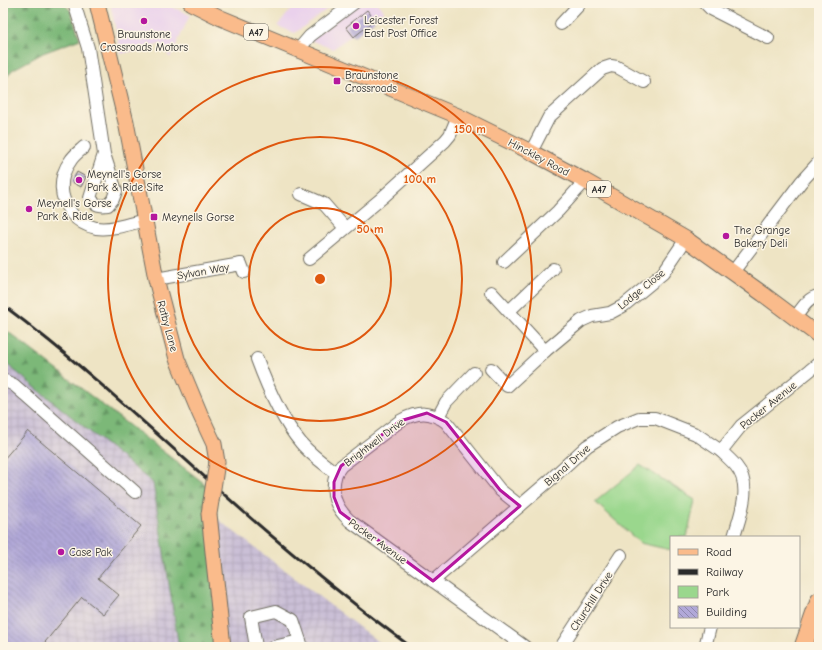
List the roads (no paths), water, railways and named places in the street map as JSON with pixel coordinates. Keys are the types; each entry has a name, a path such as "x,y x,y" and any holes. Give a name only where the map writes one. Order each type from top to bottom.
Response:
{"highway":[{"path":"803,647 819,601"}],"main road":[{"path":"87,3 106,40"},
{"name":"Ratby Lane","path":"97,3 126,122 156,279 177,360 214,444 217,462 209,514 223,647"},
{"name":"Hinckley Road","path":"191,3 221,18 458,116 531,152 686,239 819,336"}],"street":[{"path":"74,3 88,48 104,154"},
{"path":"298,50 310,36 354,3"},
{"path":"561,24 578,6 576,3"},
{"path":"705,3 711,9 768,38"},
{"path":"531,152 549,117 602,69 611,66 617,67 644,82"},
{"path":"308,259 445,141 450,135 458,116"},
{"path":"84,147 71,160 63,176 62,194 64,202 74,217 84,224 98,228 122,226 145,220"},
{"path":"733,272 819,162"},
{"path":"504,262 558,211 585,181"},
{"path":"301,194 324,204 345,228"},
{"name":"Lodge Close","path":"491,368 507,386 581,321 592,316 610,313 623,306 663,273 686,239"},
{"name":"Sylvan Way","path":"156,279 241,264 244,272"},
{"path":"509,311 553,269"},
{"path":"491,292 546,351"},
{"path":"795,318 808,301 815,296 819,296"},
{"path":"257,359 267,385 289,426 302,443 318,459 336,473"},
{"name":"Packer Avenue","path":"720,451 741,426 819,363"},
{"path":"474,373 446,402 438,416 446,422 500,490 520,506"},
{"path":"3,380 14,385 135,492"},
{"name":"Brightwell Drive","path":"336,473 341,466 408,416 427,413 438,416"},
{"name":"Bignal Drive","path":"434,581 587,446 617,427 639,418 655,418 674,424 696,434 720,451"},
{"path":"720,451 737,467 744,484 745,500 734,536"},
{"name":"Packer Avenue","path":"336,473 334,482 334,497 340,512 350,521 525,647"},
{"name":"Churchill Drive","path":"561,647 621,556"},
{"path":"256,647 251,617 276,612 293,620 301,644 273,647"},
{"path":"705,647 710,628"}],"railway":[{"path":"3,305 35,329 97,381 286,548 348,599 411,647"}],"place":[{"name":"Braunstone Crossroads Motors","path":"144,21"},
{"name":"Leicester Forest East Post Office","path":"356,26"},
{"name":"Braunstone Crossroads","path":"337,81"},
{"name":"Meynell's Gorse Park & Ride Site","path":"79,180"},
{"name":"Meynell's Gorse Park & Ride","path":"29,209"},
{"name":"Meynells Gorse","path":"154,217"},
{"name":"The Grange Bakery Deli","path":"726,236"},
{"name":"Case Pak","path":"61,552"}]}
